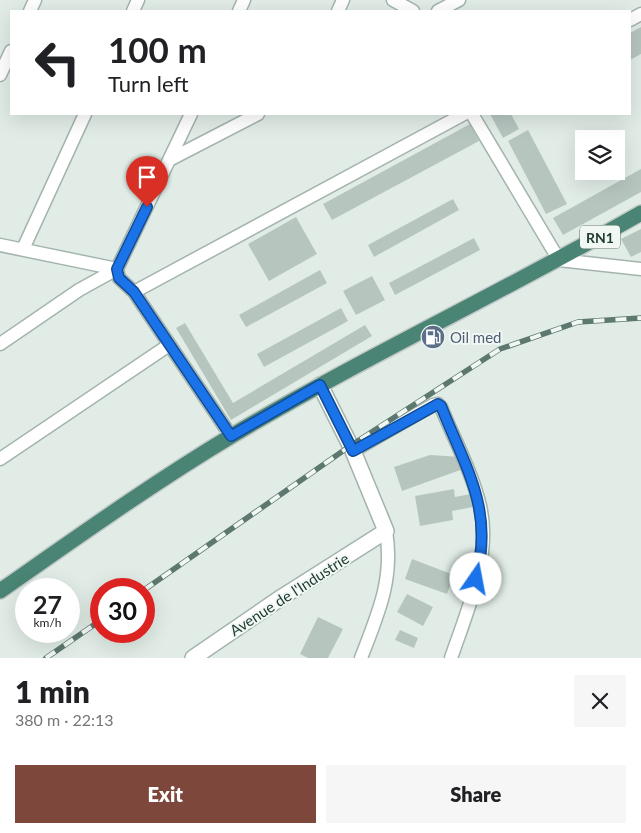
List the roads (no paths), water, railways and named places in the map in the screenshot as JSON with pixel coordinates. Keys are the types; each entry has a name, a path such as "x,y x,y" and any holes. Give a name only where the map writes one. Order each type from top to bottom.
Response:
{"highway":[{"name":"RN1","path":"0,591 104,519 231,436 320,385 559,260 641,213"}],"street":[{"path":"393,0 411,10"},
{"path":"438,10 459,0"},
{"path":"0,75 10,53"},
{"path":"23,250 85,115"},
{"path":"0,344 79,290 117,269 191,115"},
{"path":"169,160 256,115"},
{"path":"134,292 462,115"},
{"path":"473,115 559,260 641,269"},
{"path":"0,245 117,269"},
{"path":"117,269 119,278 134,292 231,436"},
{"path":"0,459 169,345"},
{"path":"320,385 353,451 386,531 390,552 389,571 380,610 361,658"},
{"path":"353,451 433,405 438,404 441,406 475,489 481,507 483,530 481,561 451,658"},
{"name":"Avenue de l'Industrie","path":"193,658 282,597 386,531"}],"railway":[{"path":"155,582 350,446 500,349 578,322 641,318"},
{"path":"46,658 90,628"}],"place":[{"name":"Oil med","path":"433,337"}]}
